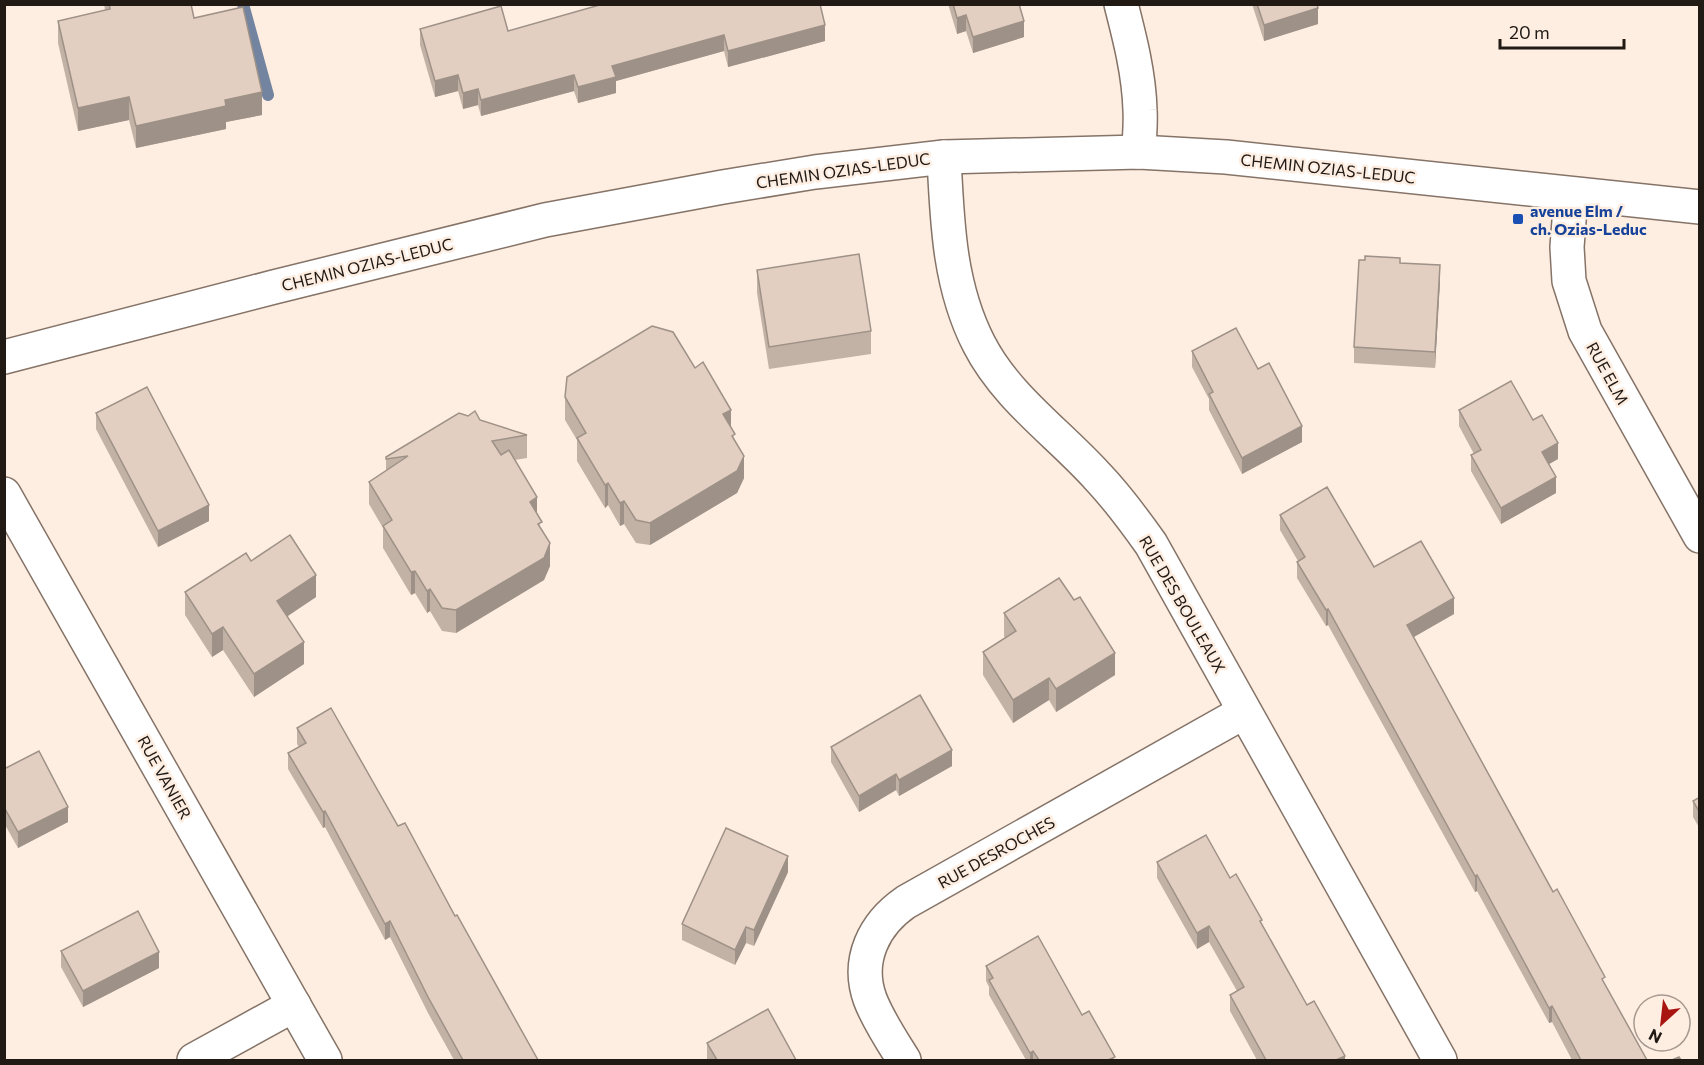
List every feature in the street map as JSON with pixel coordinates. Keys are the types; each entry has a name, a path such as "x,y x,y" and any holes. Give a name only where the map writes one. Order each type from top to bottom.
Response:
{"street":[{"path":"1121,4 1139,86 1141,111 1139,152"},
{"name":"CHEMIN OZIAS-LEDUC","path":"4,357 545,220 781,178 944,157 1139,152 1226,157 1700,207"},
{"name":"RUE DES BOULEAUX","path":"944,157 952,264 964,310 979,344 989,361 1017,395 1097,476 1151,544 1440,1060"},
{"name":"RUE ELM","path":"1571,195 1567,247 1569,281 1585,331 1700,536"},
{"name":"RUE VANIER","path":"4,494 325,1060"},
{"name":"RUE DESROCHES","path":"904,1060 876,1011 866,985 865,971 870,943 885,920 906,902 1244,712"},
{"path":"194,1060 294,1005"}],"building":[{"path":"109,4 191,4 194,18 243,7 262,92 225,100 226,106 136,126 129,97 78,108 58,21 110,9"},
{"path":"603,4 820,4 825,25 728,51 724,35 612,66 616,77 578,87 574,75 481,100 478,89 463,93 458,75 435,81 420,29 501,6 508,31"},
{"path":"953,4 1019,4 1024,21 973,37 966,15 957,18"},
{"path":"1257,4 1317,4 1318,8 1264,25"},
{"path":"859,254 871,331 769,347 757,270"},
{"path":"1365,256 1400,258 1400,263 1440,265 1435,352 1354,347 1359,260 1365,260"},
{"path":"652,326 673,332 695,368 703,362 731,410 723,414 744,456 737,471 650,523 636,520 624,501 620,503 608,483 605,485 577,438 586,433 565,397 567,377"},
{"path":"1236,328 1258,369 1269,363 1302,426 1242,458 1209,394 1213,392 1192,351"},
{"path":"1511,381 1533,420 1542,415 1558,443 1542,452 1556,477 1501,508 1471,455 1481,450 1459,410"},
{"path":"147,387 209,505 158,531 96,413"},
{"path":"475,411 480,420 527,435 492,441 501,455 509,450 537,497 530,502 542,522 538,524 550,543 544,558 456,610 442,608 430,589 427,591 415,571 411,572 383,526 392,520 369,482 408,456 386,459 386,457 459,413 468,416"},
{"path":"1327,487 1374,567 1421,541 1454,598 1407,625 1553,892 1557,889 1605,977 1602,979 1632,1033 1632,1053 1643,1053 1647,1060 1581,1060 1552,1006 1549,1008 1328,609 1326,610 1297,562 1305,557 1280,515"},
{"path":"290,535 316,575 277,601 304,642 254,674 223,627 212,634 185,592 246,553 251,561"},
{"path":"1059,578 1074,600 1080,597 1115,653 1056,689 1049,678 1013,700 983,652 1016,631 1004,613"},
{"path":"920,695 952,750 899,780 896,774 859,796 831,747"},
{"path":"331,708 398,826 405,823 455,916 457,915 538,1060 463,1060 390,921 385,924 325,811 323,812 288,753 306,743 297,728"},
{"path":"39,751 68,807 18,832 4,807 4,769"},
{"path":"1700,797 1700,813 1693,801"},
{"path":"726,828 788,856 754,930 746,927 735,950 682,924"},
{"path":"1206,835 1230,878 1236,874 1307,1005 1314,1001 1345,1056 1336,1060 1266,1060 1230,995 1244,987 1209,926 1197,933 1157,862"},
{"path":"138,911 159,952 83,991 61,951"},
{"path":"1038,936 1082,1015 1089,1011 1115,1057 1108,1060 1039,1060 1033,1051 1030,1053 989,980 993,978 986,966"},
{"path":"768,1009 796,1060 717,1060 707,1043"}],"waterway":[{"path":"243,4 268,95"}],"place":[{"name":"avenue Elm / ch. Ozias-Leduc","path":"1518,219"}]}
